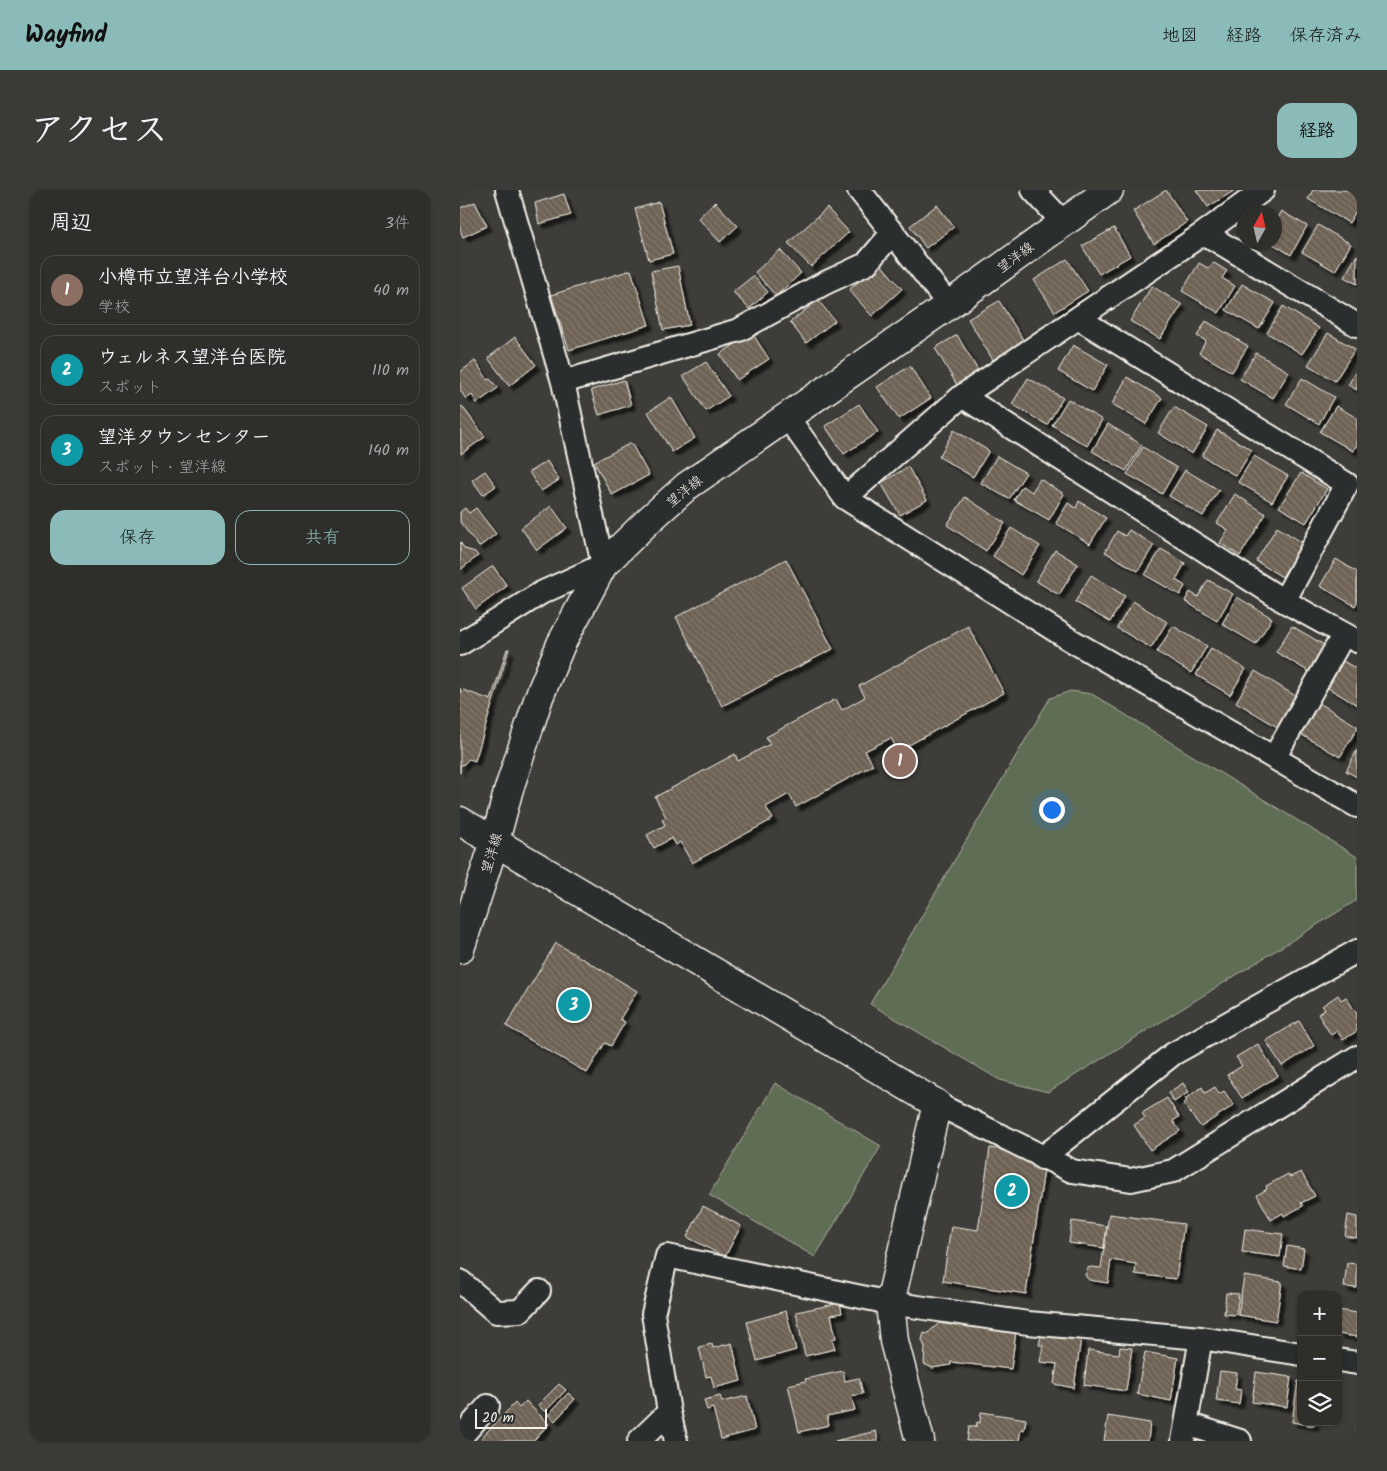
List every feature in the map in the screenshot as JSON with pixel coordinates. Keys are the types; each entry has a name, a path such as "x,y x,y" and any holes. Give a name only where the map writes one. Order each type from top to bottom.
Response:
{"street":[{"path":"460,644 541,593 603,565 562,382 507,190"},
{"path":"858,190 949,305"},
{"path":"1033,190 1063,222"},
{"name":"望洋線","path":"460,949 539,697 561,644 603,565 687,486 788,418 1109,190"},
{"path":"845,498 962,396 1204,233 1263,190"},
{"path":"562,382 739,330 824,284 866,264 892,232"},
{"path":"1204,233 1357,325"},
{"path":"1078,318 1352,476 1284,601"},
{"path":"962,396 1284,601 1351,638 1274,758"},
{"path":"788,418 845,498 1069,639 1357,806"},
{"path":"460,821 936,1104 1042,1158 1072,1171 1131,1180 1173,1171 1357,1057"},
{"path":"1042,1158 1173,1054 1357,951"},
{"path":"920,1441 894,1341 890,1303 936,1104"},
{"path":"676,1441 668,1412 653,1314 667,1256 890,1303 1028,1323 1201,1338 1297,1353"},
{"path":"460,1281 496,1312 520,1311 539,1291"},
{"path":"1201,1338 1185,1432 1240,1441"},
{"path":"1342,1361 1357,1363"},
{"path":"460,1438 488,1406"},
{"path":"639,1441 668,1412"}],"green space":[{"path":"1071,691 1092,694 1357,857 1357,900 1048,1092 1000,1080 870,1004 1050,698"},
{"path":"775,1083 881,1146 815,1257 709,1195"}],"building":[{"path":"1166,190 1187,222 1154,244 1133,211"},
{"path":"1196,190 1235,190 1208,207"},
{"path":"1313,190 1348,190 1357,196 1357,209 1349,223 1308,199"},
{"path":"564,194 571,215 539,224 535,203"},
{"path":"475,202 487,226 463,237 460,230 460,208"},
{"path":"659,202 673,254 649,260 635,209"},
{"path":"715,202 738,226 720,242 698,218"},
{"path":"937,205 954,227 926,248 910,226"},
{"path":"827,208 849,232 811,267 788,243"},
{"path":"1282,212 1307,226 1291,255 1282,249"},
{"path":"1318,225 1351,244 1335,271 1302,252"},
{"path":"1114,228 1130,256 1099,274 1082,246"},
{"path":"780,250 801,273 776,296 755,272"},
{"path":"1357,255 1357,284 1344,277"},
{"path":"1067,259 1088,291 1055,312 1034,280"},
{"path":"880,263 902,289 872,316 849,290"},
{"path":"1199,263 1208,268 1214,263 1227,271 1222,278 1235,286 1219,313 1182,291"},
{"path":"678,266 690,325 663,330 651,271"},
{"path":"631,270 649,325 569,350 551,295"},
{"path":"753,276 768,292 749,309 733,292"},
{"path":"1242,284 1275,303 1259,329 1226,310"},
{"path":"1152,286 1182,305 1160,339 1130,321"},
{"path":"818,300 835,321 806,343 790,322"},
{"path":"999,301 1024,341 993,360 968,319"},
{"path":"1283,306 1319,328 1302,354 1267,333"},
{"path":"1206,321 1248,346 1232,372 1199,353 1206,341 1197,336"},
{"path":"752,333 769,359 737,380 720,354"},
{"path":"1328,333 1355,349 1335,381 1308,365"},
{"path":"957,335 979,372 957,385 935,348"},
{"path":"515,337 536,365 509,386 488,358"},
{"path":"1073,345 1108,365 1092,391 1058,371"},
{"path":"1256,353 1289,372 1273,398 1240,379"},
{"path":"475,361 488,380 490,379 498,388 477,403 472,395 466,399 460,390 460,372"},
{"path":"706,362 729,396 706,411 683,376"},
{"path":"910,366 931,398 899,419 877,387"},
{"path":"1357,370 1357,390 1348,385"},
{"path":"1127,377 1162,398 1146,424 1112,404"},
{"path":"1028,378 1063,398 1047,425 1012,404"},
{"path":"1302,378 1334,397 1319,424 1286,404"},
{"path":"624,380 631,405 599,415 591,390"},
{"path":"671,397 695,438 672,452 648,412"},
{"path":"1068,399 1102,420 1087,446 1052,425"},
{"path":"859,404 878,432 844,454 825,426"},
{"path":"462,406 485,437 461,454 460,407"},
{"path":"1336,406 1357,418 1357,445 1353,451 1320,432"},
{"path":"1174,407 1208,427 1192,454 1158,433"},
{"path":"1108,424 1142,445 1126,471 1092,451"},
{"path":"954,430 989,451 973,477 939,457"},
{"path":"1217,430 1252,450 1236,476 1202,456"},
{"path":"631,443 649,475 612,495 594,462"},
{"path":"1143,447 1177,468 1162,494 1127,474"},
{"path":"997,456 1026,473 1009,499 981,483"},
{"path":"1254,456 1288,476 1272,502 1238,482"},
{"path":"547,461 559,480 541,491 529,472"},
{"path":"908,467 927,500 900,515 881,483"},
{"path":"1185,470 1219,490 1203,516 1169,496"},
{"path":"485,471 496,486 483,495 472,480"},
{"path":"1301,473 1327,489 1306,523 1279,507"},
{"path":"1040,479 1064,494 1049,520 1014,500 1022,486 1032,492"},
{"path":"1235,494 1266,514 1240,556 1220,543 1228,530 1217,523"},
{"path":"965,497 1005,523 986,551 947,525"},
{"path":"1079,501 1106,518 1090,544 1056,523 1068,503 1076,508"},
{"path":"551,506 567,528 537,550 521,528"},
{"path":"465,508 469,513 476,508 496,534 479,547 460,522 460,512"},
{"path":"1277,527 1303,543 1282,577 1256,561"},
{"path":"1011,528 1040,546 1021,575 993,556"},
{"path":"1129,530 1154,545 1138,571 1105,552 1117,531 1125,536"},
{"path":"460,542 465,549 475,552 478,556 460,570"},
{"path":"1161,549 1185,563 1176,580 1185,586 1180,595 1145,575"},
{"path":"1055,550 1078,564 1059,595 1036,581"},
{"path":"786,559 833,649 722,706 676,617"},
{"path":"1336,559 1357,572 1357,602 1355,606 1320,586"},
{"path":"493,566 507,586 476,609 462,588"},
{"path":"1091,575 1125,596 1110,622 1075,602"},
{"path":"1208,580 1233,594 1217,621 1185,601 1190,592 1198,597"},
{"path":"1237,597 1272,618 1256,644 1222,624"},
{"path":"1133,601 1167,622 1151,648 1117,628"},
{"path":"968,626 1004,693 898,751 891,738 865,751 873,765 796,807 789,794 766,807 773,819 692,863 680,842 676,845 672,838 654,848 647,835 665,825 662,820 666,817 655,797 735,754 738,761 770,744 766,737 836,699 842,710 865,697 859,686"},
{"path":"1173,626 1207,646 1191,673 1157,652"},
{"path":"1292,626 1326,646 1311,673 1276,652"},
{"path":"1211,648 1246,669 1230,695 1196,675"},
{"path":"507,649 509,649 475,761 469,759 463,765 460,765 460,688 461,692 463,690 491,700"},
{"path":"1343,661 1357,669 1357,705 1328,688"},
{"path":"1255,671 1297,697 1279,728 1236,702"},
{"path":"1316,701 1357,726 1340,757 1297,732"},
{"path":"1357,750 1357,777 1346,771"},
{"path":"556,943 637,991 620,1019 625,1022 611,1046 605,1043 587,1073 506,1026"},
{"path":"1338,995 1341,1000 1346,997 1357,1014 1357,1031 1343,1040 1337,1031 1331,1035 1318,1014 1325,1009 1322,1006"},
{"path":"1299,1021 1314,1046 1282,1066 1266,1041"},
{"path":"1258,1044 1278,1076 1242,1098 1227,1075 1242,1066 1236,1057"},
{"path":"1183,1083 1189,1092 1174,1102 1168,1093"},
{"path":"1202,1087 1205,1093 1215,1087 1219,1094 1224,1091 1234,1105 1201,1127 1183,1104 1187,1101 1185,1099"},
{"path":"1167,1098 1179,1117 1173,1121 1180,1131 1150,1150 1134,1125 1145,1118 1142,1113"},
{"path":"990,1148 1046,1156 1026,1294 943,1281 951,1226 978,1230"},
{"path":"1301,1172 1315,1196 1301,1203 1303,1206 1284,1216 1283,1213 1271,1220 1257,1195 1267,1189 1266,1186 1288,1174 1290,1177"},
{"path":"703,1206 741,1226 725,1257 687,1237"},
{"path":"1109,1214 1184,1224 1176,1279 1135,1274 1136,1264 1111,1260 1108,1283 1089,1280 1085,1275 1088,1268 1101,1268"},
{"path":"1348,1215 1357,1217 1357,1238 1345,1236"},
{"path":"1072,1221 1107,1226 1104,1248 1069,1243"},
{"path":"1245,1229 1283,1234 1280,1257 1242,1252"},
{"path":"1287,1246 1304,1249 1301,1269 1284,1266"},
{"path":"1347,1263 1357,1264 1357,1288 1344,1287"},
{"path":"1244,1276 1282,1282 1276,1321 1238,1315"},
{"path":"1226,1293 1239,1294 1236,1315 1224,1314"},
{"path":"840,1303 842,1313 831,1315 836,1338 832,1339 835,1349 805,1356 796,1312"},
{"path":"786,1311 796,1350 757,1361 747,1322"},
{"path":"1342,1311 1357,1313 1357,1337 1342,1335"},
{"path":"939,1323 950,1325 958,1323 1016,1331 1011,1369 951,1362 951,1365 932,1368 924,1364 925,1347 922,1340 924,1333 927,1334"},
{"path":"1042,1331 1081,1338 1074,1388 1054,1384 1057,1364 1040,1362 1043,1345 1039,1345"},
{"path":"732,1343 741,1381 714,1388 711,1376 706,1377 699,1347 712,1344 713,1348"},
{"path":"1120,1347 1132,1348 1126,1391 1084,1385 1088,1350 1119,1354"},
{"path":"1145,1352 1178,1358 1171,1401 1137,1394"},
{"path":"843,1371 845,1381 859,1378 863,1394 851,1396 855,1410 827,1416 829,1425 799,1432 788,1385 806,1381 805,1379"},
{"path":"1220,1371 1237,1373 1235,1389 1241,1390 1239,1404 1216,1401"},
{"path":"1256,1372 1291,1377 1287,1407 1252,1402"},
{"path":"559,1384 566,1390 545,1412 538,1405"},
{"path":"1297,1388 1297,1423 1292,1422"},
{"path":"568,1393 575,1399 555,1421 548,1415"},
{"path":"720,1396 722,1402 747,1396 755,1430 721,1439 713,1408 707,1410 704,1400"},
{"path":"526,1401 549,1424 533,1441 484,1441 481,1438 515,1403 519,1408"},
{"path":"981,1412 1026,1419 1024,1430 1021,1429 1019,1441 967,1441 969,1427 976,1427 977,1422 980,1423"},
{"path":"1108,1416 1150,1423 1148,1441 1104,1441"},
{"path":"876,1431 878,1441 835,1441"}],"place":[{"name":"小樽市立望洋台小学校","path":"900,761"},
{"name":"望洋タウンセンター","path":"574,1005"},
{"name":"ウェルネス望洋台医院","path":"1012,1191"}]}
